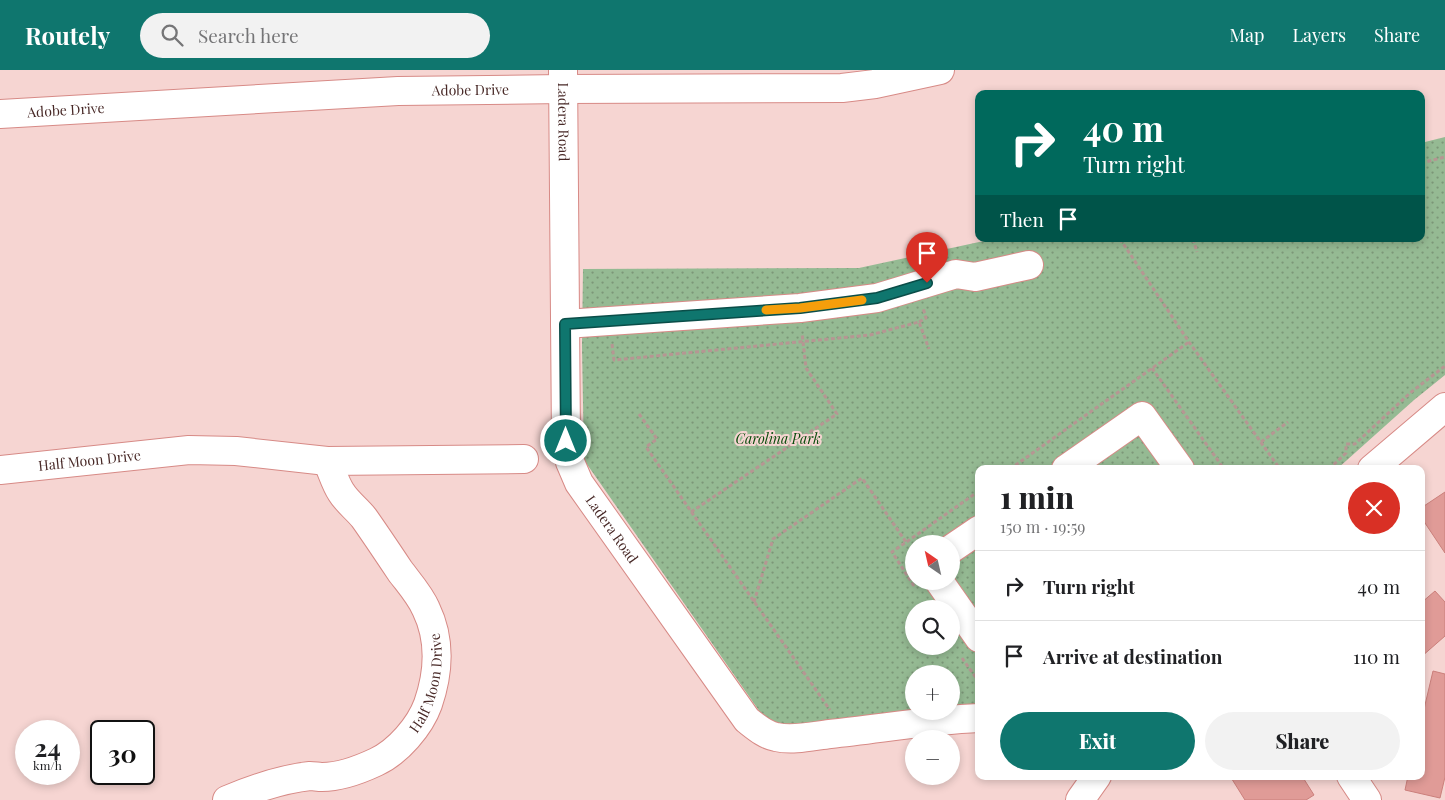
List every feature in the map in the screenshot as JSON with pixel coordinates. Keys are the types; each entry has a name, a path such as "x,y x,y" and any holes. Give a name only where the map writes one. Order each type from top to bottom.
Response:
{"street":[{"name":"Adobe Drive","path":"0,114 398,91 563,79 842,88 875,84 940,70"},
{"name":"Ladera Road","path":"563,79 566,441 570,462 579,483 747,720 760,731 777,738 793,738 975,718"},
{"path":"565,324 800,308 877,298 956,274 975,276 1029,265"},
{"path":"1377,465 1445,407"},
{"path":"1072,465 1142,416 1177,465"},
{"name":"Half Moon Drive","path":"0,470 189,450 236,451 327,461 524,459"},
{"name":"Half Moon Drive","path":"227,800 280,781 312,776 338,775 378,762 392,752 415,728 424,714 433,690 437,649 434,632 426,608 363,517 341,492 327,461"},
{"path":"960,543 975,533"},
{"path":"931,590 970,648"},
{"path":"1354,780 1367,800"}],"path":[{"path":"1425,162 1445,157"},
{"path":"1122,242 1189,342 1277,465"},
{"path":"1194,242 1197,252"},
{"path":"691,512 837,414 806,368 800,308"},
{"path":"612,340 614,360 870,335 919,322 929,348"},
{"path":"1016,465 1189,342"},
{"path":"1333,465 1346,453 1346,444 1356,444 1410,393 1445,366"},
{"path":"1152,368 1221,465"},
{"path":"639,414 658,439 646,447 834,717"},
{"path":"1261,442 1288,422"},
{"path":"754,602 772,539 862,478 905,541"},
{"path":"916,535 975,494"},
{"path":"905,543 892,552 905,564"},
{"path":"970,648 975,667"}],"green space":[{"name":"Carolina Park","path":"1445,137 1445,375 1341,465 975,465 975,706 960,708 960,665 905,665 905,712 801,729 769,725 584,460 583,269 859,268 979,242 1425,242 1425,142"}],"building":[{"path":"1445,492 1445,553 1425,523 1425,505"},
{"path":"1435,591 1445,602 1445,636 1425,654 1425,600"},
{"path":"1433,671 1445,674 1445,777 1440,798 1405,790 1407,780 1425,780 1425,705"},
{"path":"1232,780 1305,780 1314,795 1306,800 1245,800"}],"slow traffic":[{"path":"766,310 800,308 862,300"}],"route":[{"path":"566,441 565,324 800,308 877,298 927,283"}]}
